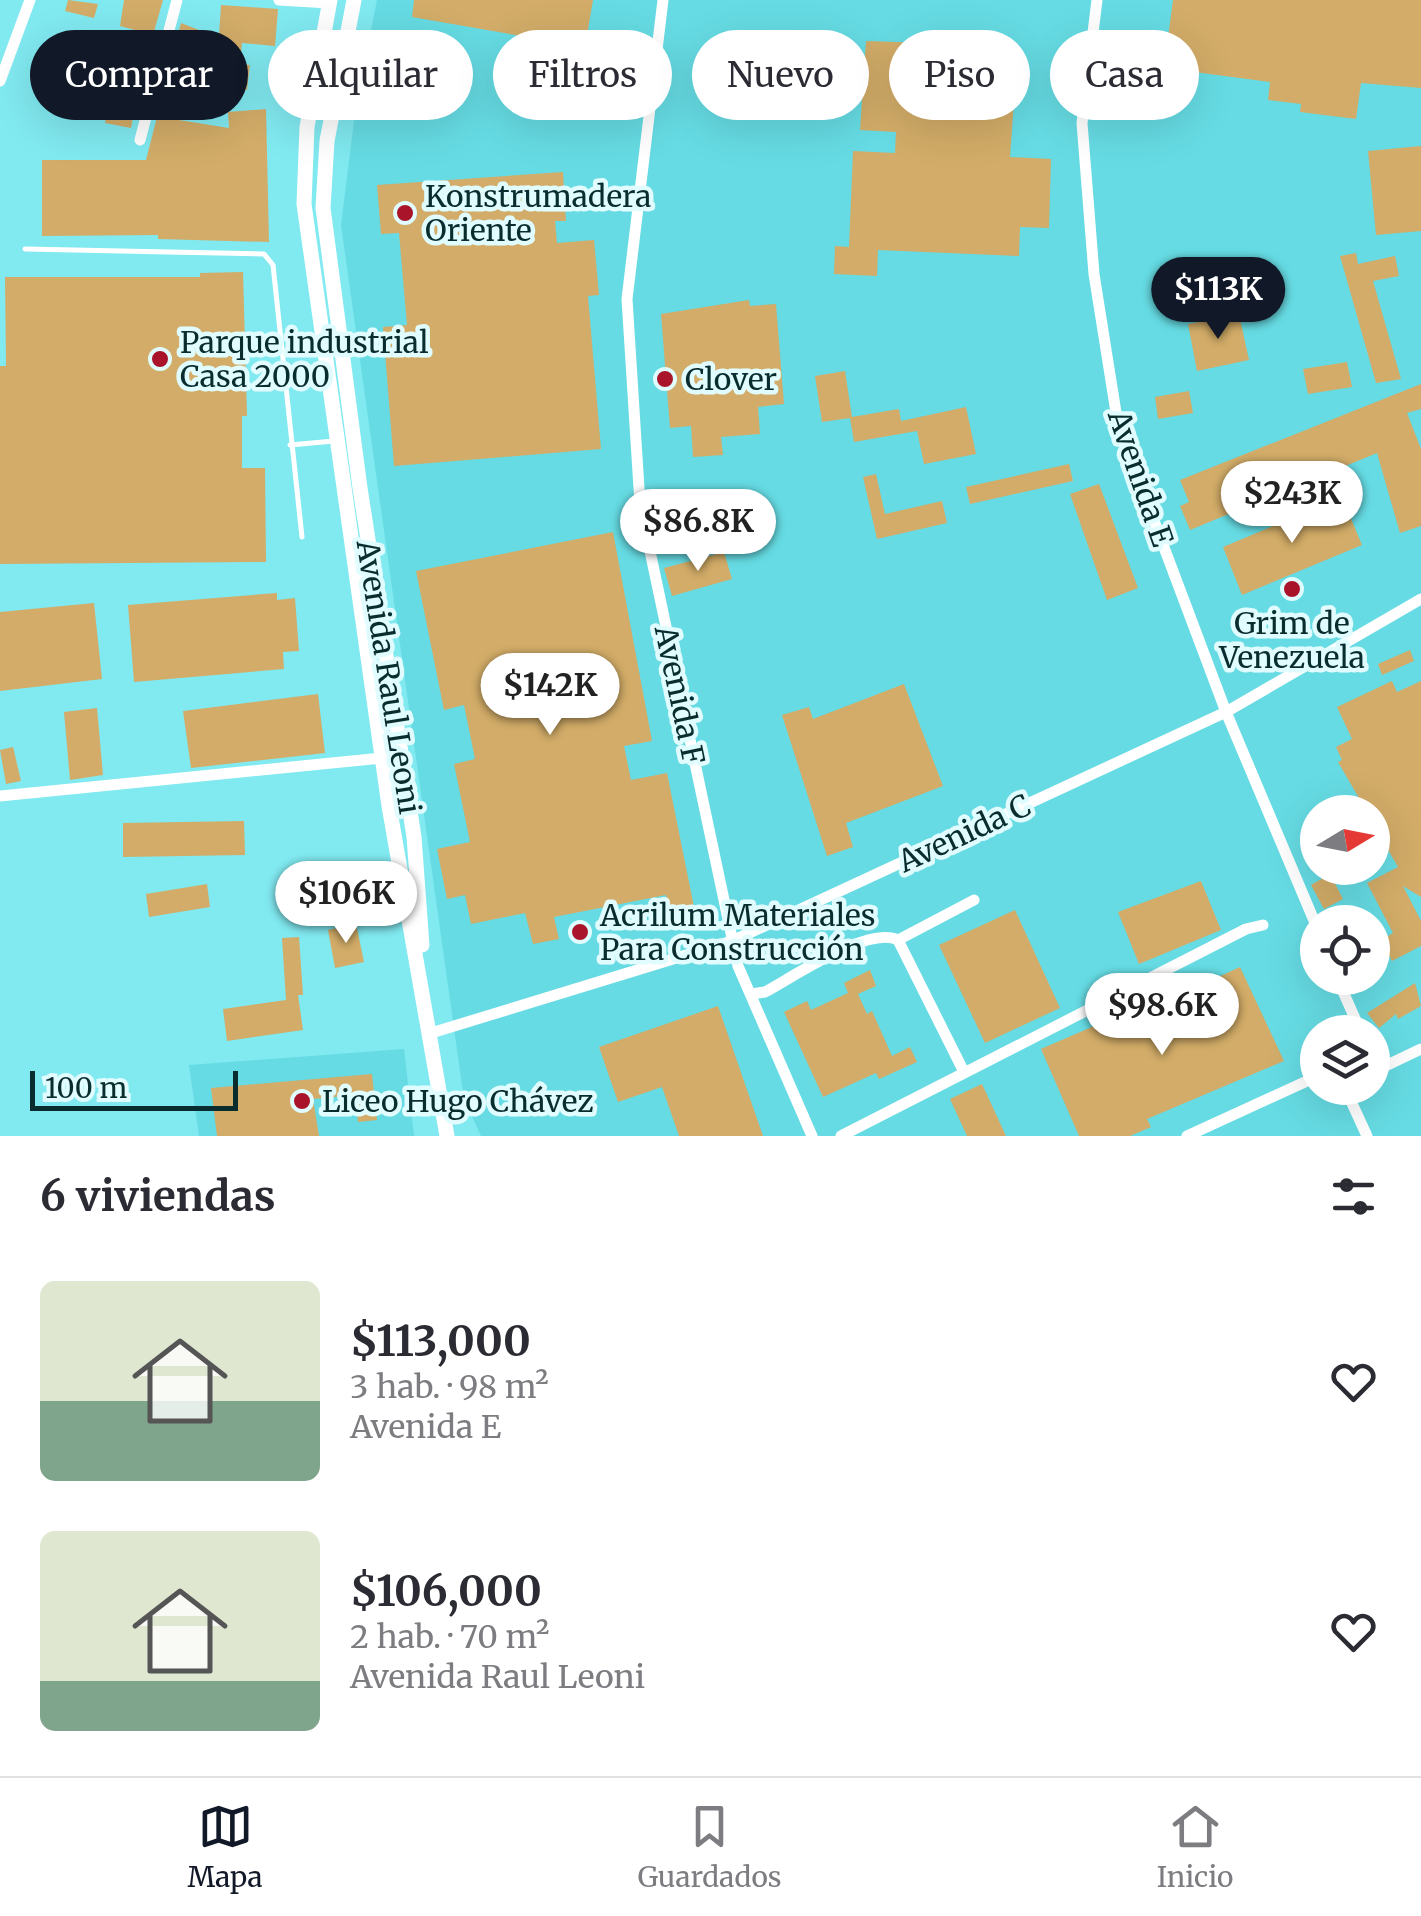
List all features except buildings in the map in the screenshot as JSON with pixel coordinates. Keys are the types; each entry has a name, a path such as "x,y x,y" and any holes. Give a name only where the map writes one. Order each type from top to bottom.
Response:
{"main road":[{"name":"Avenida Raul Leoni","path":"354,0 327,141 323,208 360,488 414,837 428,1034"},
{"name":"Avenida Raul Leoni","path":"330,2 307,127 304,204 382,758 428,1034"},
{"path":"428,1034 447,1136"}],"street":[{"path":"0,80 30,0"},
{"path":"140,140 177,0"},
{"path":"278,0 330,2"},
{"name":"Avenida F","path":"663,0 628,299 631,402 640,504 732,940 812,1136"},
{"name":"Avenida E","path":"1097,0 1082,123 1094,274 1118,425 1226,712 1307,905"},
{"name":"Avenida C","path":"428,1034 732,940 1226,712 1421,599"},
{"path":"0,796 382,758"},
{"path":"898,940 974,900"},
{"path":"841,1136 1228,938 1262,925"},
{"path":"751,994 764,992 864,940 887,934 898,940 964,1072"},
{"path":"1390,1060 1421,1049"},
{"path":"1187,1136 1300,1084"},
{"path":"1352,1105 1366,1136"}],"lane":[{"path":"26,249 264,254 273,265 289,445 302,536"},
{"path":"289,445 336,440"}],"shaded area":[{"path":"377,0 1421,0 1421,1136 481,1136 464,1099 341,225 354,120 473,120 473,30 371,30"},
{"name":"Liceo Hugo Chávez","path":"404,1049 414,1136 199,1136 189,1065"}],"place":[{"name":"Konstrumadera Oriente","path":"405,213"},
{"name":"Parque industrial Casa 2000","path":"160,359"},
{"name":"Clover","path":"665,379"},
{"name":"Grim de Venezuela","path":"1292,589"},
{"name":"Acrilum Materiales Para Construcción","path":"580,932"},
{"name":"Liceo Hugo Chávez","path":"302,1101"}]}
